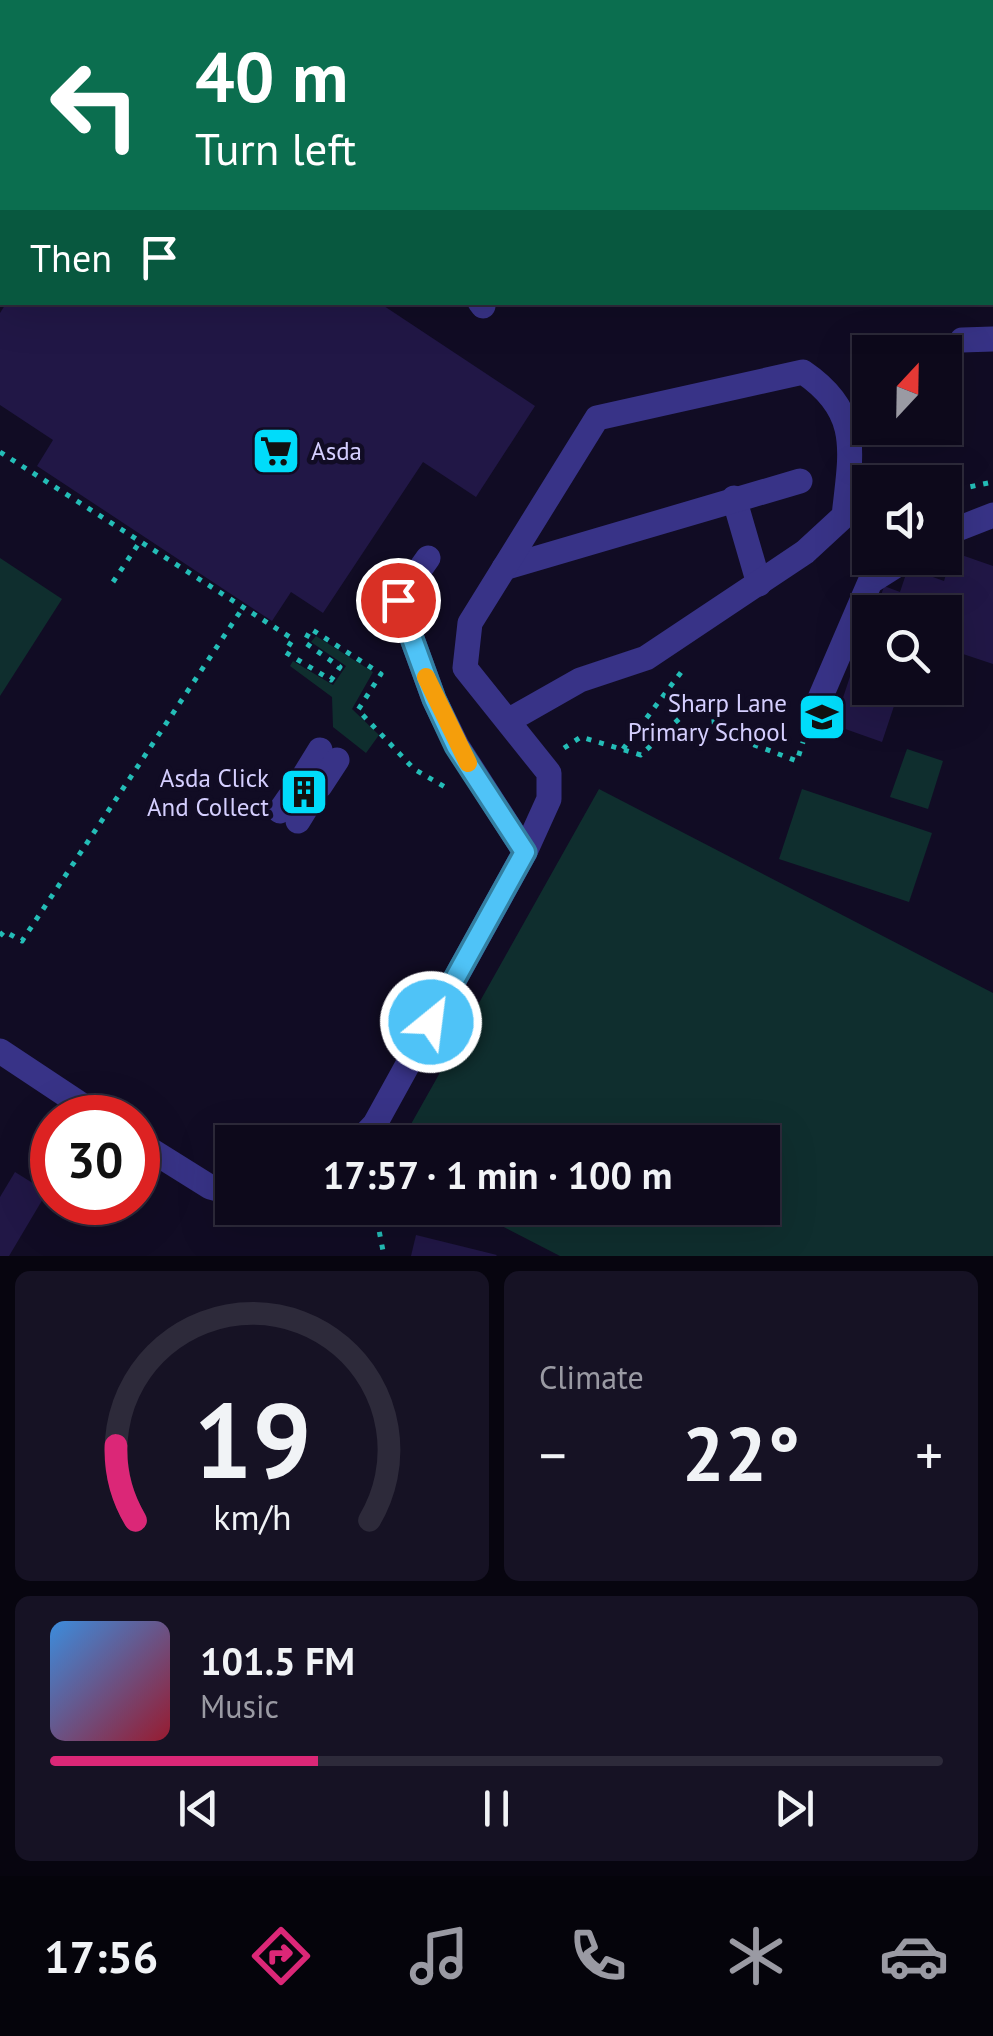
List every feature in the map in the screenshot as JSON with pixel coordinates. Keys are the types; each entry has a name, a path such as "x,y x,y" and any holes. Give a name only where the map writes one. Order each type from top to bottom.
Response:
{"street":[{"path":"962,340 993,340"},
{"path":"374,1125 525,852 549,799 549,774 465,668 470,622 597,418 804,372 834,393 848,433 844,516 806,552 646,658 580,680 508,720"},
{"path":"504,568 800,480"},
{"path":"734,498 759,584"},
{"path":"962,528 993,516"},
{"path":"428,558 398,600 434,699 456,746 525,852"},
{"path":"812,717 870,582 881,575"},
{"path":"312,781 328,755"},
{"path":"0,1051 66,1095"},
{"path":"160,1156 215,1188"}],"path":[{"path":"0,452 293,639 285,652 331,680 340,667 304,642 311,629 381,674 358,710 414,769 456,794"},
{"path":"962,488 993,482"},
{"path":"113,582 139,542"},
{"path":"0,936 4,931 22,941 242,608"},
{"path":"622,750 641,756 702,697 712,702 715,730 797,761 812,717"},
{"path":"375,1225 384,1256"}],"green space":[{"path":"0,558 62,599 0,696"},
{"path":"316,636 373,672 352,709 379,735 366,753 333,727 332,697 290,666 293,661 333,685 346,666 311,642"},
{"path":"907,749 943,761 928,809 890,797"},
{"path":"599,789 993,993 993,1256 560,1256 500,1225 780,1225 780,1125 411,1125"},
{"path":"802,789 932,833 909,902 779,859"}],"building":[{"name":"Asda","path":"5,305 383,305 535,406 476,497 423,462 323,613 291,592 272,621 37,466 53,440 0,405 0,313"},
{"path":"962,555 993,566 993,664 962,654 962,595 881,595 884,586 900,592 906,575 927,575 944,581 946,575 962,575"},
{"path":"852,670 852,705 894,705 882,742 834,725"},
{"name":"Asda Click And Collect","path":"296,773 324,791 312,810 284,792"},
{"path":"15,1172 30,1181 30,1221 9,1256 0,1256 0,1197"},
{"path":"416,1235 497,1255 411,1256"}],"slow traffic":[{"path":"426,677 456,746 468,763"}],"place":[{"name":"Asda","path":"276,451"},
{"name":"Sharp Lane Primary School","path":"822,717"},
{"name":"Asda Click And Collect","path":"304,792"}],"route":[{"path":"398,600 434,699 456,746 525,852 431,1022"}]}
